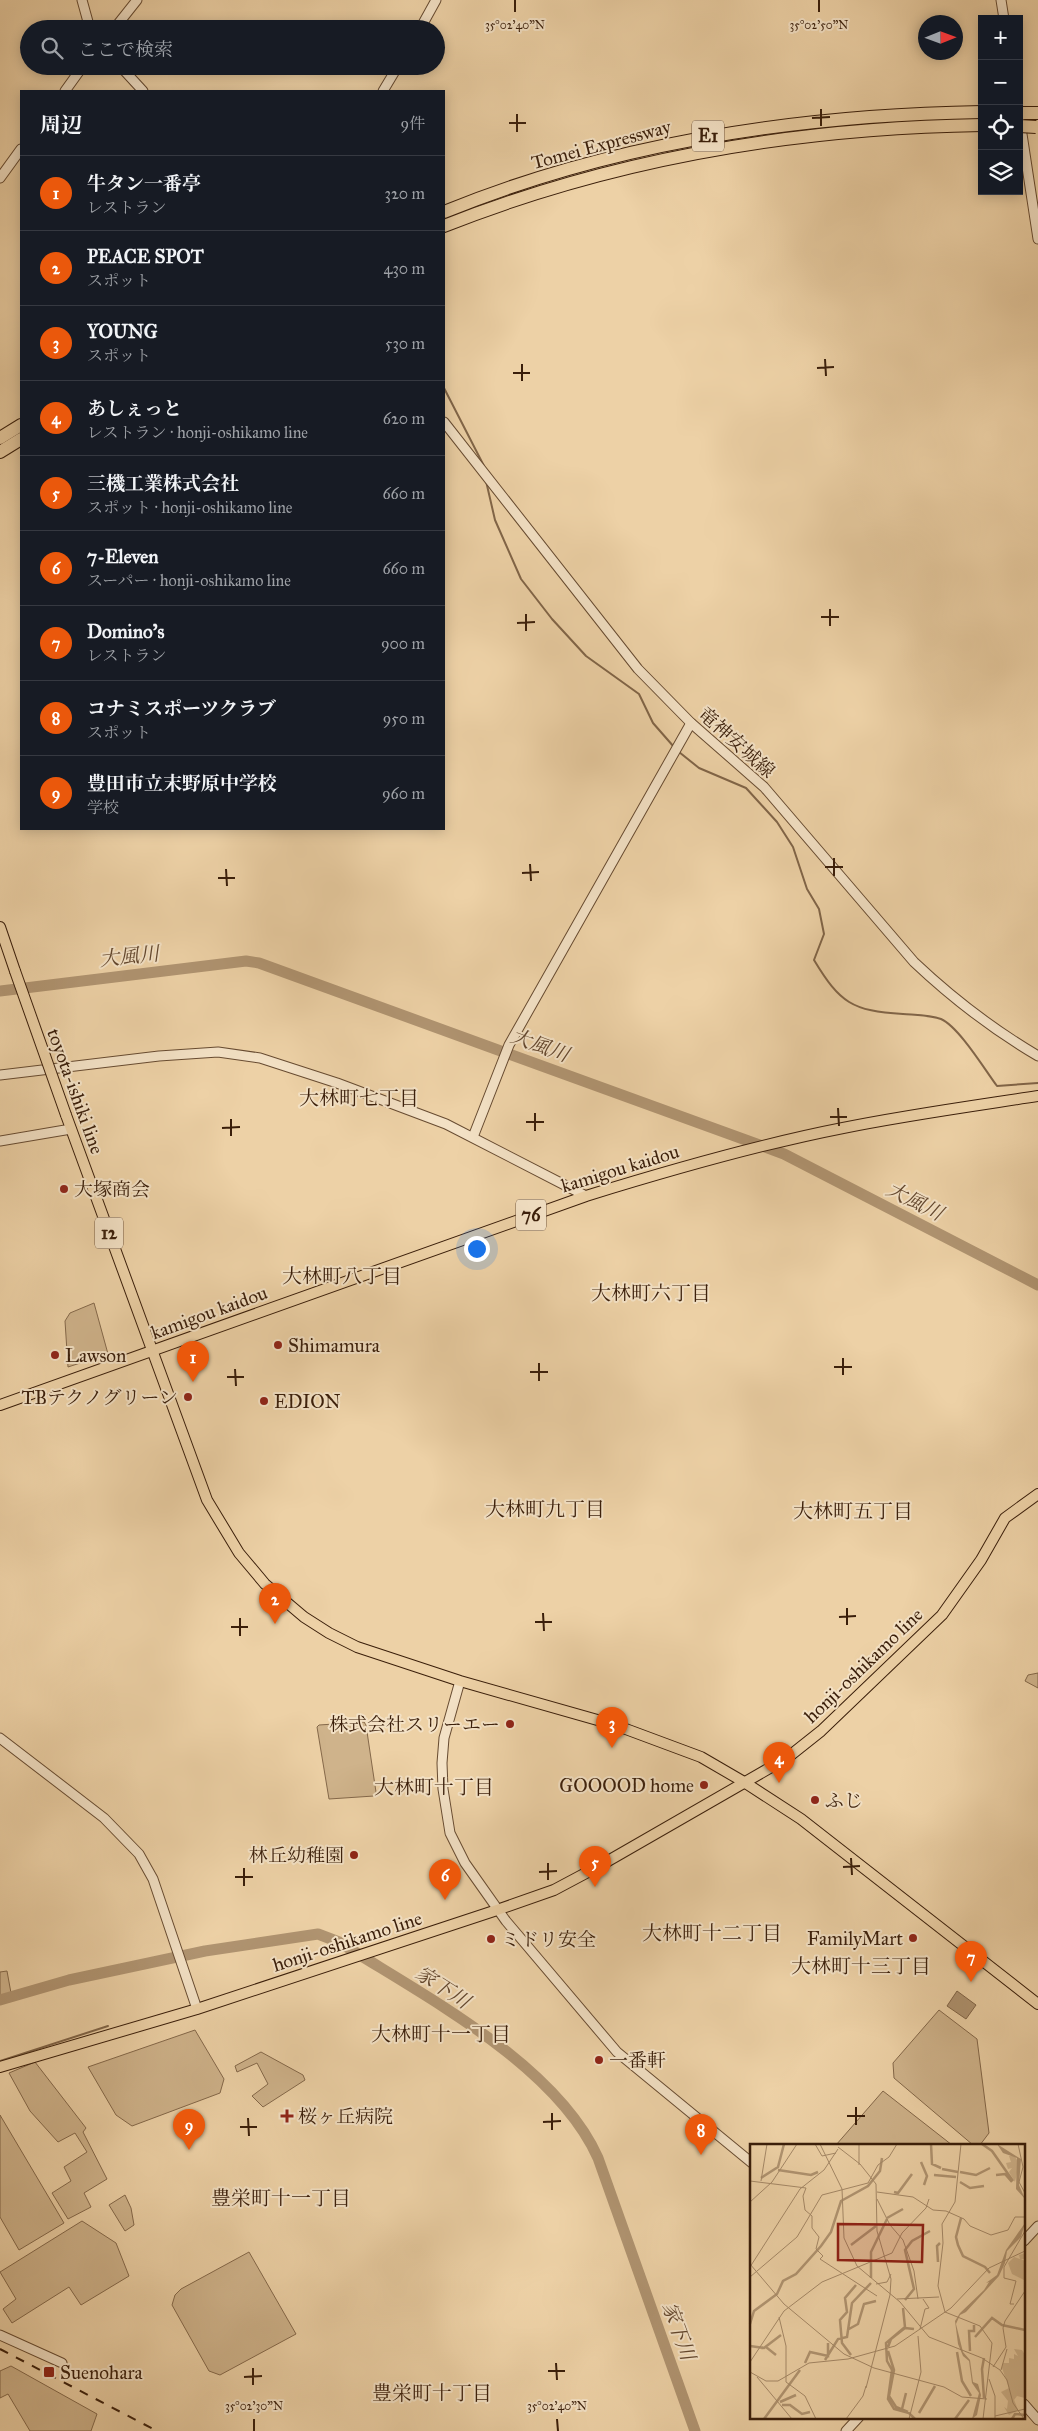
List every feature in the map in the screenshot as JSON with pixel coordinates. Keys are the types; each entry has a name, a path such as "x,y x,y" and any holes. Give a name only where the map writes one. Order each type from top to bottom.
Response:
{"highway":[{"name":"Tomei Expressway","path":"445,212 592,162 730,132 800,122 879,116 978,112"},
{"path":"1023,113 1037,113"},
{"name":"Tomei Expressway","path":"445,226 500,205 594,176 732,147 802,136 880,129 978,125"},
{"path":"1023,126 1037,127"},
{"path":"0,438 20,426"},
{"path":"0,452 20,440"}],"main road":[{"name":"toyota-ishiki line","path":"0,927 71,1130 210,1506 239,1553 265,1584 304,1617 357,1647 460,1681 615,1724 701,1757 801,1819 1038,2004"},
{"name":"kamigou kaidou","path":"0,1405 586,1196 740,1152 843,1128 1038,1096"},
{"name":"honji-oshikamo line","path":"0,2066 196,2009 554,1890 797,1751 942,1614 981,1560 1005,1518 1038,1494"}],"street":[{"path":"82,0 88,20"},
{"path":"121,20 136,0"},
{"path":"425,20 436,0"},
{"path":"1001,0 1003,15"},
{"path":"65,90 76,75"},
{"path":"128,75 142,90"},
{"path":"384,90 393,75"},
{"path":"1023,140 1038,240"},
{"path":"0,178 20,150"},
{"name":"竜神安城線","path":"445,423 638,669 691,723 764,787 914,962 982,1018 1038,1056"},
{"path":"473,1137 509,1045 691,723"},
{"path":"0,1075 159,1056 218,1052 252,1056 277,1062 337,1082 440,1122 473,1137 586,1196"},
{"path":"0,1141 71,1130"},
{"path":"460,1681 444,1738 442,1763 450,1833 465,1863 498,1910 617,2052 750,2161"},
{"path":"0,1738 104,1818 139,1854 153,1879 196,2009"},
{"path":"1026,2239 1038,2226"},
{"path":"0,2335 62,2363"},
{"path":"1026,2406 1038,2420"},
{"path":"846,2431 858,2418"}],"shaded area":[{"path":"94,1303 108,1354 68,1367 65,1321 70,1313"},
{"path":"1038,1673 1038,1688 1025,1681 1028,1675"},
{"path":"364,1722 376,1792 374,1796 329,1799 317,1727 319,1725"},
{"path":"7,1971 11,1993 0,1996 0,1972"},
{"path":"957,1991 976,2005 966,2019 947,2006"},
{"path":"939,2010 977,2039 989,2133 981,2144 972,2144 894,2078 893,2063"},
{"path":"195,2030 224,2079 220,2093 132,2126 116,2115 88,2067"},
{"path":"261,2052 303,2075 305,2080 263,2107 252,2096 268,2084 257,2063 237,2072 235,2066"},
{"path":"35,2062 86,2128 83,2132 107,2179 84,2193 91,2207 68,2219 52,2193 71,2181 64,2167 87,2152 75,2133 58,2142 30,2111 9,2073"},
{"path":"883,2091 951,2144 837,2144"},
{"path":"0,2115 64,2223 19,2250 0,2217"},
{"path":"125,2195 131,2208 134,2225 125,2231 109,2205"},
{"path":"82,2221 116,2243 129,2276 81,2305 69,2287 12,2323 3,2309 16,2299 0,2272"},
{"path":"249,2252 296,2334 220,2375 209,2371 172,2305 175,2295 181,2289"},
{"path":"11,2366 97,2414 91,2431 30,2431 8,2394 0,2398 0,2371"}],"waterway":[{"path":"445,390 484,466"},
{"path":"486,481 495,520 521,579 552,619 586,656 639,694 653,723 674,747"},
{"path":"679,752 699,768 746,788 777,822 793,847 807,889 819,909 824,934 814,960 823,975 840,995 859,1007 871,1010 941,1019 963,1039 997,1086 1038,1083"},
{"name":"大風川","path":"0,991 246,961 259,963 784,1154 1038,1285"},
{"name":"家下川","path":"0,2000 69,1980 205,1951 318,1934 339,1942 409,1985 485,2035 520,2063 552,2092 578,2124 598,2158 695,2431"},
{"path":"0,2061 108,2026"}],"railway":[{"path":"0,2349 157,2431"}],"place":[{"name":"大塚商会","path":"64,1189"},
{"name":"Shimamura","path":"278,1345"},
{"name":"Lawson","path":"55,1355"},
{"name":"牛タン一番亭","path":"193,1382"},
{"name":"TBテクノグリーン","path":"188,1397"},
{"name":"EDION","path":"264,1401"},
{"name":"PEACE SPOT","path":"275,1624"},
{"name":"株式会社スリーエー","path":"510,1724"},
{"name":"YOUNG","path":"612,1748"},
{"name":"あしぇっと","path":"779,1783"},
{"name":"GOOOOD home","path":"704,1785"},
{"name":"ふじ","path":"815,1800"},
{"name":"林丘幼稚園","path":"354,1855"},
{"name":"三機工業株式会社","path":"595,1887"},
{"name":"7-Eleven","path":"445,1900"},
{"name":"FamilyMart","path":"913,1938"},
{"name":"ミドリ安全","path":"491,1939"},
{"name":"Domino's","path":"971,1982"},
{"name":"一番軒","path":"599,2060"},
{"name":"桜ヶ丘病院","path":"287,2116"},
{"name":"豊田市立末野原中学校","path":"189,2150"},
{"name":"コナミスポーツクラブ","path":"701,2155"},
{"name":"Suenohara","path":"49,2372"}],"district":[{"name":"大林町七丁目","path":"359,1098"},
{"name":"大林町八丁目","path":"342,1276"},
{"name":"大林町六丁目","path":"651,1293"},
{"name":"大林町九丁目","path":"545,1509"},
{"name":"大林町五丁目","path":"853,1511"},
{"name":"大林町十丁目","path":"434,1787"},
{"name":"大林町十二丁目","path":"712,1933"},
{"name":"大林町十三丁目","path":"861,1966"},
{"name":"大林町十一丁目","path":"441,2034"},
{"name":"豊栄町十一丁目","path":"281,2198"},
{"name":"豊栄町十丁目","path":"432,2393"}]}
